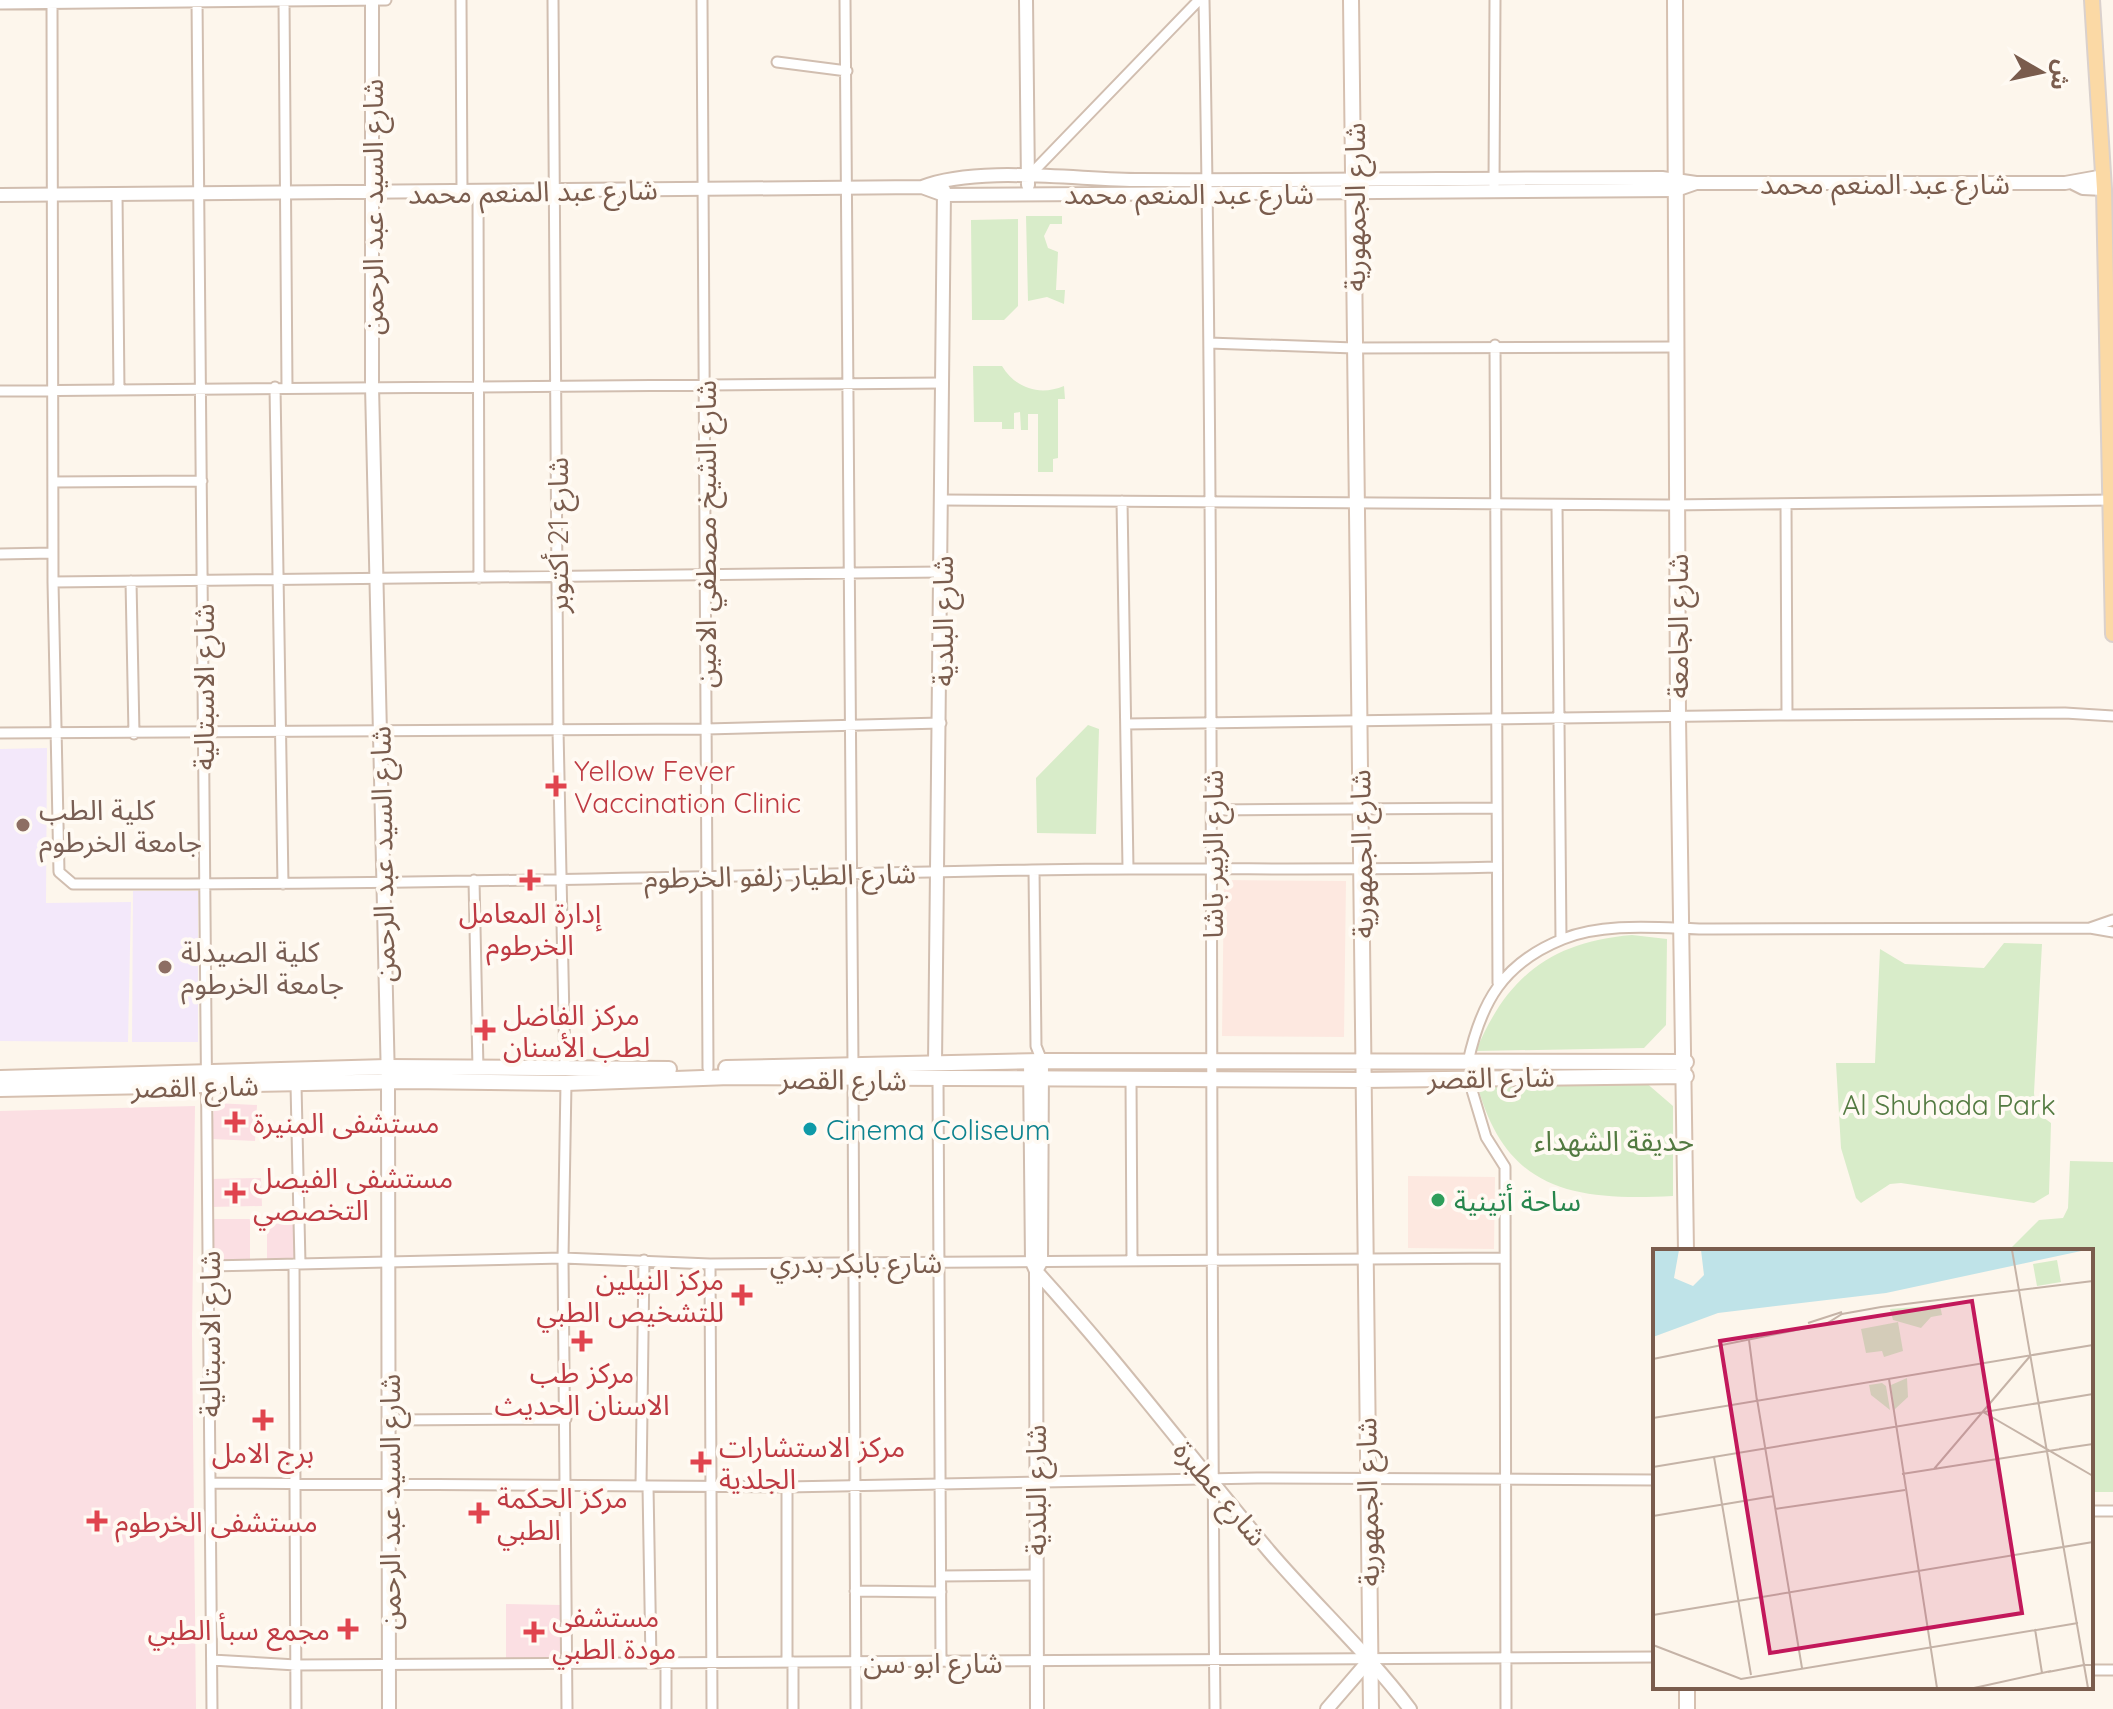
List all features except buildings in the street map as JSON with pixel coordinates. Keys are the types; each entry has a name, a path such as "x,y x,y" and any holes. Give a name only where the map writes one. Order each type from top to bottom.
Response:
{"main road":[{"name":"شارع الجمهورية","path":"1351,0 1356,186 1355,503 1371,1709"},
{"name":"شارع الجامعة","path":"1675,0 1678,717 1686,1069 1686,1249"},
{"path":"2092,0 2111,324 2113,634"},
{"name":"شارع القصر","path":"0,1078 296,1085 387,1075 730,1077 853,1073 935,1064 1036,1061 1363,1062 1468,1070 1686,1069"},
{"name":"شارع القصر","path":"0,1089 478,1069 565,1076 708,1068 853,1073 938,1080 1363,1080 1468,1070"}],"street":[{"path":"284,0 287,387"},
{"name":"شارع السيد عبد الرحمن","path":"372,0 372,386 387,1075 389,1709"},
{"path":"0,4 386,0"},
{"path":"461,0 462,191"},
{"name":"شارع 21 أكتوبر","path":"553,0 558,729 565,1076 563,1258 569,1662 567,1709"},
{"name":"شارع الشيخ مصطفي الامين","path":"702,0 708,1068"},
{"path":"845,0 856,1709"},
{"path":"1026,0 1028,194"},
{"path":"1028,177 1201,0"},
{"name":"شارع الزبير باشا","path":"1201,0 1208,187 1208,503 1213,810 1211,1480 1215,1709"},
{"path":"1494,184 1495,0"},
{"name":"شارع الاسبتالية","path":"197,1 212,1709"},
{"path":"52,2 56,733"},
{"path":"777,62 847,71"},
{"name":"شارع عبد المنعم محمد","path":"0,195 922,187 944,179 1028,177 1126,180 1208,187"},
{"name":"شارع البلدية","path":"935,1064 941,723 944,179"},
{"path":"1126,180 1126,194"},
{"name":"شارع عبد المنعم محمد","path":"922,187 944,195 1126,194 1208,187 1494,184 2104,183"},
{"path":"478,191 479,578"},
{"path":"117,194 119,390"},
{"path":"1209,343 1354,348 1495,345 1676,347"},
{"path":"1495,345 1498,983"},
{"path":"0,391 372,386 557,389 942,383"},
{"path":"275,387 283,884"},
{"path":"53,482 202,481"},
{"path":"943,500 1677,505 2112,500"},
{"path":"1122,501 1128,868"},
{"path":"1786,504 1787,715"},
{"path":"1557,505 1561,939"},
{"path":"0,554 53,553"},
{"path":"53,582 376,581 942,572"},
{"path":"131,581 134,734"},
{"path":"1126,724 1787,715 2113,716"},
{"path":"0,733 706,729 941,723"},
{"name":"شارع الطيار زلفو الخرطوم","path":"56,733 59,872 64,880 73,884 283,884 1128,868 1361,871 1497,867"},
{"path":"1213,810 1497,808"},
{"name":"شارع البلدية","path":"1034,870 1037,1709"},
{"path":"474,880 478,1069"},
{"path":"2090,928 2113,920"},
{"path":"1506,1709 1503,1479 1505,1167 1486,1137 1468,1070 1477,1026 1498,983 1534,954 1561,939 1599,930 2090,928 2113,932"},
{"path":"1131,1079 1132,1260"},
{"path":"938,1080 941,1662"},
{"path":"296,1085 296,1709"},
{"name":"شارع بابكر بدري","path":"209,1266 563,1258 710,1264 937,1261 1036,1265 1132,1260 1503,1258"},
{"path":"644,1260 645,1486 651,1661"},
{"path":"710,1264 712,1709"},
{"name":"شارع عطبرة","path":"1036,1265 1211,1480 1325,1615 1371,1658 1410,1709"},
{"path":"389,1420 566,1419"},
{"path":"210,1483 787,1487 1211,1480 1653,1480"},
{"path":"787,1487 793,1709"},
{"path":"941,1576 1036,1575"},
{"path":"855,1591 941,1592"},
{"name":"شارع ابو سن","path":"212,1660 296,1665 1653,1657"},
{"path":"1327,1709 1371,1658"},
{"path":"666,1661 666,1709"}],"shaded area":[{"name":"كلية الطب جامعة الخرطوم","path":"47,748 46,903 131,902 128,1042 0,1041 0,749"},
{"path":"1224,880 1346,881 1344,1037 1222,1036"},
{"name":"كلية الصيدلة جامعة الخرطوم","path":"133,891 198,891 198,1042 132,1042"},
{"name":"مستشفى المنيرة","path":"214,1103 257,1105 255,1141 212,1139"},
{"name":"مستشفى الخرطوم","path":"195,1106 192,1334 196,1709 0,1709 0,1111"},
{"path":"1408,1176 1495,1177 1494,1249 1408,1248"},
{"name":"مستشفى الفيصل التخصصي","path":"261,1178 262,1206 210,1207 209,1179"},
{"path":"295,1217 295,1259 267,1259 267,1218"},
{"path":"210,1219 250,1219 250,1261 210,1261"},
{"name":"مستشفى مودة الطبي","path":"506,1604 561,1605 561,1660 506,1659"}],"green space":[{"path":"1026,216 1062,216 1062,224 1050,224 1044,236 1048,248 1058,252 1056,290 1065,290 1064,304 1047,297 1028,301"},
{"path":"1018,219 1018,306 1004,320 972,320 971,220"},
{"path":"973,366 1002,366 1021,385 1038,390 1064,386 1065,399 1058,399 1058,458 1053,459 1053,472 1038,472 1038,414 1028,414 1028,430 1021,430 1020,412 1014,413 1014,429 1002,429 1002,422 974,422"},
{"path":"1088,725 1099,729 1096,834 1037,833 1036,778"},
{"name":"حديقة الشهداء","path":"1632,935 1667,939 1666,1025 1644,1048 1476,1051 1502,1002 1535,968 1555,955 1578,946"},
{"name":"Al Shuhada Park","path":"2004,943 2042,944 2034,1093 2036,1112 2051,1123 2049,1194 2034,1203 1901,1183 1890,1184 1861,1203 1856,1198 1841,1148 1836,1063 1875,1063 1880,949 1905,964 1984,968"},
{"name":"حديقة الشهداء","path":"1476,1080 1644,1081 1673,1106 1673,1196 1604,1196 1547,1182 1524,1167 1504,1146 1488,1117"},
{"path":"2070,1161 2113,1162 2113,1492 2093,1492 2093,1249 2010,1249 2039,1220 2063,1218 2068,1208"}],"place":[{"name":"Yellow Fever Vaccination Clinic","path":"556,786"},
{"name":"كلية الطب جامعة الخرطوم","path":"23,825"},
{"name":"إدارة المعامل الخرطوم","path":"530,880"},
{"name":"كلية الصيدلة جامعة الخرطوم","path":"165,967"},
{"name":"مركز الفاضل لطب الأسنان","path":"485,1030"},
{"name":"مستشفى المنيرة","path":"235,1122"},
{"name":"Cinema Coliseum","path":"810,1129"},
{"name":"مستشفى الفيصل التخصصي","path":"235,1193"},
{"name":"ساحة أتينية","path":"1438,1200"},
{"name":"مركز النيلين للتشخيص الطبي","path":"742,1295"},
{"name":"مركز طب الاسنان الحديث","path":"582,1341"},
{"name":"برج الامل","path":"263,1420"},
{"name":"مركز الاستشارات الجلدية","path":"701,1462"},
{"name":"مركز الحكمة الطبي","path":"479,1513"},
{"name":"مستشفى الخرطوم","path":"97,1521"},
{"name":"مجمع سبأ الطبي","path":"348,1629"},
{"name":"مستشفى مودة الطبي","path":"534,1632"}]}
